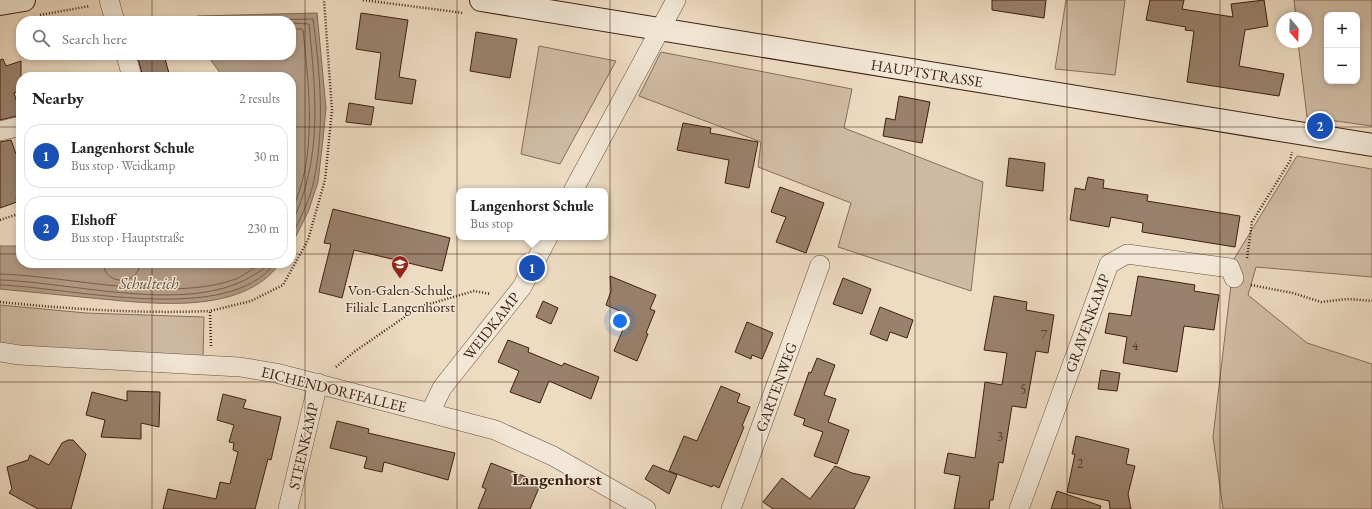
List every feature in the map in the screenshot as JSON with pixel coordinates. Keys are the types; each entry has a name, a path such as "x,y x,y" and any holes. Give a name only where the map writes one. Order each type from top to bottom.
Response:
{"main road":[{"name":"HAUPTSTRASSE","path":"481,0 1372,145"},
{"path":"0,4 29,8"}],"street":[{"path":"575,188 676,0"},
{"path":"101,3 111,16"},
{"path":"127,60 131,72"},
{"path":"0,131 16,127"},
{"name":"WEIDKAMP","path":"430,412 442,388 522,287 546,240"},
{"name":"GRAVENKAMP","path":"1019,509 1109,264 1127,254 1230,268 1234,278"},
{"name":"GARTENWEG","path":"731,509 820,265"},
{"name":"EICHENDORFFALLEE","path":"0,352 19,355 240,367 276,373 318,383 495,430 553,456 646,509"},
{"name":"STEENKAMP","path":"288,509 318,383"}],"path":[{"path":"296,262 308,240 325,180 332,110 324,0"},
{"path":"29,8 101,3"},
{"path":"1247,261 1252,222 1290,161 1293,150"},
{"path":"0,220 16,215"},
{"path":"0,302 144,313 210,312 251,301 283,285 292,268"},
{"path":"1234,278 1244,284 1293,293 1321,302 1347,299 1372,301"},
{"path":"318,383 354,352 419,307 474,291 513,299"},
{"path":"210,312 211,365"}],"shaded area":[{"path":"1066,0 1125,0 1115,75 1055,69"},
{"path":"1294,0 1372,0 1372,126 1307,117 1299,48 1312,48 1312,12 1295,12"},
{"path":"539,46 616,61 560,164 521,154"},
{"path":"661,52 852,89 844,128 983,182 971,291 838,247 851,203 758,167 761,142 639,96"},
{"path":"1297,156 1372,169 1372,277 1256,267 1248,295 1307,343 1372,364 1372,509 1223,509 1213,437 1234,259"},
{"path":"0,305 86,313 204,317 203,358 0,345"}],"water":[{"path":"317,13 326,108 318,182 308,212 296,236 296,72 219,72 211,60 296,60 296,16 197,16"},
{"name":"Schulteich","path":"0,246 16,246 16,268 275,268 263,280 242,292 219,299 193,303 139,302 0,289"}],"building":[{"path":"992,0 1046,0 1044,18 992,10"},
{"path":"1150,0 1184,0 1182,9 1233,17 1231,4 1264,0 1268,26 1245,30 1239,66 1284,74 1279,96 1187,82 1194,31 1185,30 1186,27 1146,20"},
{"path":"361,13 408,20 399,77 416,80 412,104 375,99 381,53 356,49"},
{"path":"476,32 517,39 510,78 470,71"},
{"path":"3,59 6,66 21,61 21,72 16,72 16,92 14,93 16,99 16,116 0,120 0,60"},
{"path":"138,60 165,60 169,72 142,72"},
{"path":"899,96 930,102 922,143 883,136 886,118 895,120"},
{"path":"349,103 374,107 371,125 346,122"},
{"path":"683,123 711,128 710,133 758,142 749,188 725,183 729,160 677,150"},
{"path":"11,140 16,154 16,202 0,208 0,142"},
{"path":"1009,158 1045,163 1043,191 1006,186"},
{"path":"1088,177 1104,180 1103,188 1148,195 1147,201 1240,216 1235,247 1142,232 1143,223 1111,217 1109,227 1070,220 1075,188 1085,190"},
{"path":"780,187 824,203 806,253 776,242 786,217 771,212"},
{"path":"333,209 450,238 442,271 354,250 342,298 319,292 331,244 324,243"},
{"path":"610,276 656,295 650,309 655,311 646,333 648,334 637,361 614,351 629,315 606,305 611,291"},
{"path":"1138,276 1195,285 1194,291 1219,295 1214,330 1184,326 1177,372 1123,363 1127,337 1105,333 1109,313 1131,316"},
{"path":"843,278 871,289 862,314 833,304"},
{"path":"994,296 1027,302 1026,310 1054,315 1048,353 1036,351 1026,408 1012,406 1003,463 999,462 993,500 990,500 989,509 954,509 960,476 944,473 948,453 975,458 985,382 1002,385 1007,353 984,350"},
{"path":"543,301 558,308 551,324 536,317"},
{"path":"880,307 913,320 907,338 890,332 887,341 870,334"},
{"path":"747,322 773,333 762,359 752,355 751,359 735,352"},
{"path":"508,340 529,348 528,352 562,366 564,363 599,377 591,399 549,381 540,403 510,392 519,371 498,362"},
{"path":"817,358 835,365 824,395 836,399 828,422 849,430 837,464 814,456 823,432 803,425 805,419 794,415 809,372 811,373"},
{"path":"1101,370 1120,373 1117,391 1098,389"},
{"path":"721,386 740,394 737,402 750,407 742,426 744,427 719,488 713,485 712,487 669,471 684,436 697,441"},
{"path":"127,391 160,392 159,427 141,423 141,439 101,437 105,420 86,415 92,392 127,401"},
{"path":"223,394 246,400 243,408 281,417 271,460 268,459 255,509 163,509 168,489 216,499 220,482 230,484 238,452 233,450 234,443 229,442 234,425 217,420"},
{"path":"337,421 369,429 368,433 455,453 448,480 384,462 382,472 364,468 367,457 330,448"},
{"path":"1076,436 1129,449 1126,464 1135,466 1128,494 1131,509 1110,509 1109,501 1067,492 1075,454 1072,454"},
{"path":"68,440 73,440 86,454 71,509 38,509 9,493 12,489 7,467 28,460 30,455 49,465 62,443"},
{"path":"491,463 541,483 530,509 478,509 486,489 482,487"},
{"path":"653,465 677,475 669,494 645,479"},
{"path":"835,466 852,473 870,477 854,509 773,509 763,502 782,478 810,499"},
{"path":"1057,491 1101,506 1100,509 1051,509"}],"place":[{"name":"Elshoff","path":"1320,126"},
{"name":"Langenhorst Schule","path":"532,268"},
{"name":"Von-Galen-Schule Filiale Langenhorst","path":"400,279"}],"district":[{"name":"Langenhorst","path":"557,479"}]}
